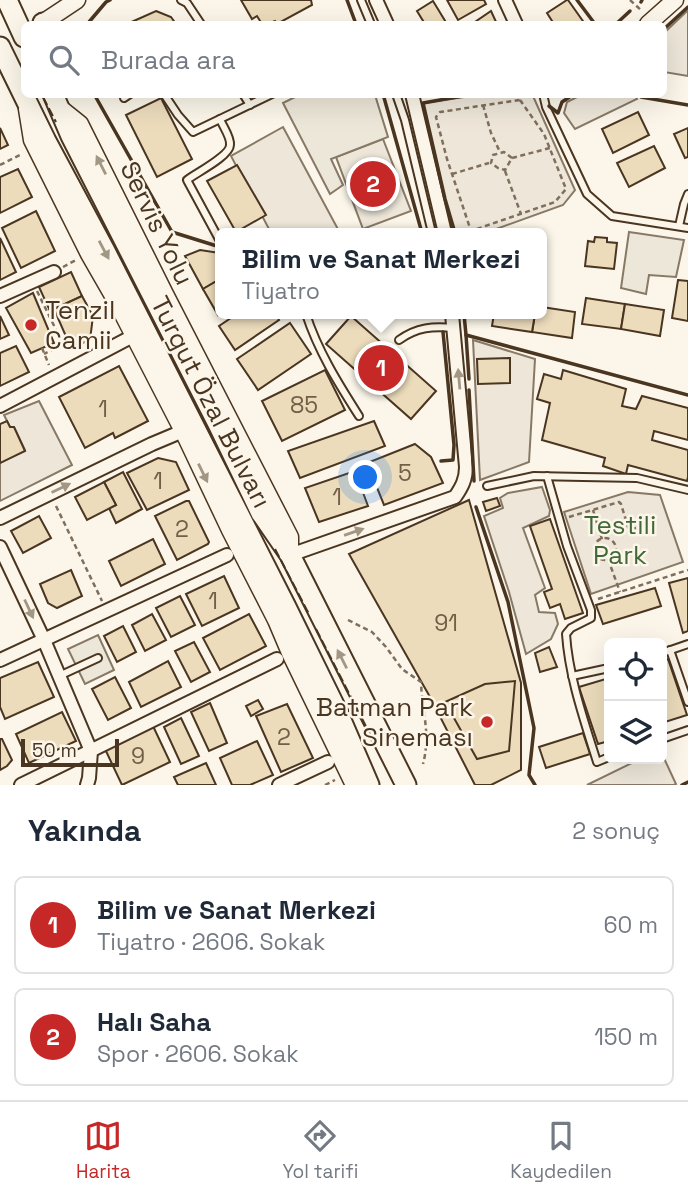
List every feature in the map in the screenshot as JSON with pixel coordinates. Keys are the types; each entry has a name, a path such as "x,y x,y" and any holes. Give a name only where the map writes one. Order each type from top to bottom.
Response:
{"main road":[{"path":"7,0 21,30"},
{"name":"Turgut Özal Bulvarı","path":"3,57 21,92"},
{"name":"Turgut Özal Bulvarı","path":"24,98 286,607 338,713 369,785"},
{"name":"Turgut Özal Bulvarı","path":"57,101 71,136 261,513 290,555 406,785"}],"street":[{"path":"46,21 77,0"},
{"path":"376,0 386,21"},
{"path":"505,0 515,21"},
{"path":"651,21 675,0"},
{"path":"3,57 21,39"},
{"path":"413,98 444,228"},
{"path":"27,103 32,140 183,430 354,785"},
{"path":"0,296 54,272"},
{"path":"290,555 459,498 466,478 466,467 453,319"},
{"path":"0,406 133,336"},
{"path":"0,518 183,430"},
{"path":"0,547 44,640 91,751 87,785"},
{"path":"0,660 227,555"},
{"path":"21,785 277,659"},
{"path":"279,785 328,762"}],"lane":[{"path":"181,0 187,3 199,21"},
{"path":"360,0 370,21"},
{"path":"167,98 193,132 264,98"},
{"path":"246,98 250,105"},
{"path":"397,98 431,228"},
{"path":"544,98 587,194 612,216 688,228"},
{"path":"215,232 187,180 230,149 230,142 220,120"},
{"path":"679,226 688,194"},
{"path":"308,319 332,375 359,416"},
{"path":"399,340 411,331 434,326 454,328"},
{"path":"488,486 534,476 547,476 637,478 688,490"},
{"path":"547,476 567,546 591,610 591,618 571,628 566,634 567,654 597,762 604,759"},
{"path":"667,651 688,645"},
{"path":"670,650 688,702"},
{"path":"59,676 99,658"},
{"path":"572,676 604,669"},
{"path":"667,737 688,730"}],"path":[{"path":"470,228 436,117 440,112 520,100 544,134 566,189 555,202 480,228"},
{"path":"483,105 500,153"},
{"path":"520,214 505,170 512,158 563,142"},
{"path":"0,165 26,151"},
{"path":"491,163 493,155 504,152 512,158"},
{"path":"452,174 491,163"},
{"path":"491,163 498,169 505,170"},
{"path":"54,272 79,258"},
{"path":"33,282 63,344 44,354"},
{"path":"42,348 54,378"},
{"path":"50,493 108,611"},
{"path":"560,520 619,502 629,529 636,528"},
{"path":"593,510 602,538"},
{"path":"602,538 610,539 615,545 616,552 611,558 601,559 594,551 595,544 602,538"},
{"path":"608,559 620,592"},
{"path":"588,602 688,570"},
{"path":"348,620 372,632 402,669 421,682 428,732 423,764"},
{"path":"325,785 337,779"}],"green space":[{"path":"688,10 688,76 667,72 667,30"},
{"path":"457,98 534,98 575,190 563,205 499,228 454,228 423,103"},
{"path":"575,98 637,99 575,129 564,113 567,102"},
{"path":"283,127 337,228 268,228 231,156"},
{"path":"383,139 411,211 363,228 336,157"},
{"path":"473,340 535,359 529,462 480,480"},
{"path":"39,401 72,465 0,501 0,463 25,450 14,427 10,427 4,415"},
{"path":"542,487 550,510 549,516 523,528 545,588 535,595 539,612 555,613 558,624 551,639 526,654 484,516 503,508 500,498 508,493"},
{"name":"Testili Park","path":"628,492 660,495 683,562 591,594 564,512"},
{"path":"630,764 667,764 676,784 674,785 587,785"}],"shaded area":[{"path":"293,98 376,98 388,137 331,159 343,185 330,194 283,103"},
{"path":"629,232 684,240 676,277 649,275 646,294 621,288"},
{"path":"98,635 114,670 85,684 68,649"}],"building":[{"path":"241,0 311,0 312,5 283,21 260,21 257,16 252,19"},
{"path":"447,0 484,0 486,4 458,20"},
{"path":"568,0 583,21 552,21 547,13"},
{"path":"433,1 445,21 423,21 417,11"},
{"path":"156,11 174,21 134,21"},
{"path":"491,11 496,21 476,21"},
{"path":"161,98 192,159 157,177 126,115"},
{"path":"638,112 649,135 613,153 602,129"},
{"path":"0,128 8,145 0,149"},
{"path":"688,128 688,157 685,158 674,134"},
{"path":"654,146 665,168 629,187 617,163"},
{"path":"237,165 266,215 243,228 234,228 207,181"},
{"path":"18,169 32,197 0,213 0,177"},
{"path":"36,211 55,251 21,268 2,228"},
{"path":"595,237 607,238 607,242 617,243 614,269 585,266 588,241 594,242"},
{"path":"0,238 16,272 0,280"},
{"path":"200,250 215,252 215,282 203,289 185,256"},
{"path":"71,272 82,296 50,311 39,287"},
{"path":"678,280 688,281 688,321 672,318"},
{"path":"215,282 215,310 203,289"},
{"name":"Tenzil Camii","path":"33,293 54,343 31,353 6,308"},
{"path":"82,296 93,316 90,340 71,348 54,309"},
{"path":"586,298 625,304 621,329 582,324"},
{"path":"625,304 664,310 660,336 621,329"},
{"path":"547,308 575,312 572,338 532,332 534,319 547,319"},
{"path":"0,316 9,335 0,339"},
{"path":"230,319 279,320 235,350 219,326"},
{"path":"348,319 354,319 436,391 411,419 326,344"},
{"path":"493,319 534,319 532,332 492,326"},
{"path":"290,323 311,354 258,390 237,359"},
{"path":"16,346 29,372 0,386 0,353"},
{"path":"510,358 510,383 478,384 477,359"},
{"path":"119,366 148,421 115,438 113,433 85,448 59,397"},
{"path":"325,370 345,410 282,441 262,401"},
{"path":"563,370 626,389 622,406 636,409 642,396 688,408 688,440 654,431 652,440 688,450 687,481 628,465 626,474 603,466 605,458 542,440 550,403 537,399 544,374 561,379"},
{"path":"7,421 10,427 14,427 25,451 0,463 0,424"},
{"path":"374,421 385,446 300,478 288,451"},
{"path":"415,444 431,457 443,483 384,505 367,463"},
{"path":"158,458 176,462 189,490 147,510 127,473"},
{"path":"355,471 368,506 319,522 305,488"},
{"path":"123,472 142,509 116,523 109,508 116,505 104,482"},
{"path":"104,482 116,505 87,520 75,497"},
{"path":"497,498 500,506 486,511 483,502"},
{"path":"469,500 521,683 521,770 491,785 475,785 430,697 349,554"},
{"path":"189,501 209,542 177,560 155,516"},
{"path":"39,516 51,538 23,553 11,531"},
{"path":"550,519 583,613 565,619 560,604 550,608 544,592 552,589 530,526"},
{"path":"153,539 165,564 121,586 109,561"},
{"path":"71,570 82,596 57,608 48,603 40,584"},
{"path":"224,576 239,608 202,626 186,594"},
{"path":"688,578 688,631 683,633 669,583"},
{"path":"655,588 661,606 603,624 596,605"},
{"path":"180,596 195,625 171,637 156,608"},
{"path":"152,614 166,640 145,651 132,625"},
{"path":"249,614 266,646 220,670 203,638"},
{"path":"123,626 136,652 117,662 104,636"},
{"path":"194,642 210,672 191,682 175,651"},
{"path":"549,647 557,667 540,672 535,653"},
{"path":"667,659 687,715 667,721 667,701"},
{"path":"168,661 181,687 141,707 129,682"},
{"path":"38,662 54,697 5,719 0,707 0,678"},
{"path":"115,677 131,708 108,720 92,689"},
{"path":"604,680 604,742 598,744 579,687"},
{"path":"515,681 509,751 477,759 445,702 485,684"},
{"path":"258,700 263,709 251,716 246,706"},
{"path":"210,703 227,743 209,751 191,712"},
{"path":"287,704 313,758 281,772 256,716"},
{"path":"62,712 76,741 29,763 16,734"},
{"path":"181,718 199,756 181,764 164,727"},
{"path":"153,726 170,762 122,785 105,749"},
{"path":"583,733 590,754 546,768 539,747"},
{"path":"0,739 12,760 0,770"},
{"path":"257,741 273,775 250,785 232,785 220,758"},
{"path":"206,763 216,785 178,785 174,777"}],"fence":[{"path":"44,98 56,122"},
{"path":"275,549 309,614"},
{"path":"316,629 372,738"}],"wall":[{"path":"90,21 110,0"},
{"path":"347,0 355,21"},
{"path":"577,0 593,21"},
{"path":"667,26 688,7"},
{"path":"619,21 630,11"},
{"path":"96,98 172,232 215,245"},
{"path":"384,98 421,228"},
{"path":"451,98 423,103 454,228"},
{"path":"549,106 558,113 562,102 568,98"},
{"path":"647,98 688,105"},
{"path":"464,319 466,335"},
{"path":"441,461 453,460 454,445 443,332"},
{"path":"469,379 466,335 688,395"},
{"path":"469,390 474,481"},
{"path":"476,507 508,602 534,728 529,775 535,785"},
{"path":"682,785 688,782"}],"place":[{"name":"Halı Saha","path":"373,184"},
{"name":"Tenzil Camii","path":"31,325"},
{"name":"Bilim ve Sanat Merkezi","path":"381,368"},
{"name":"Batman Park Sineması","path":"487,722"}]}
